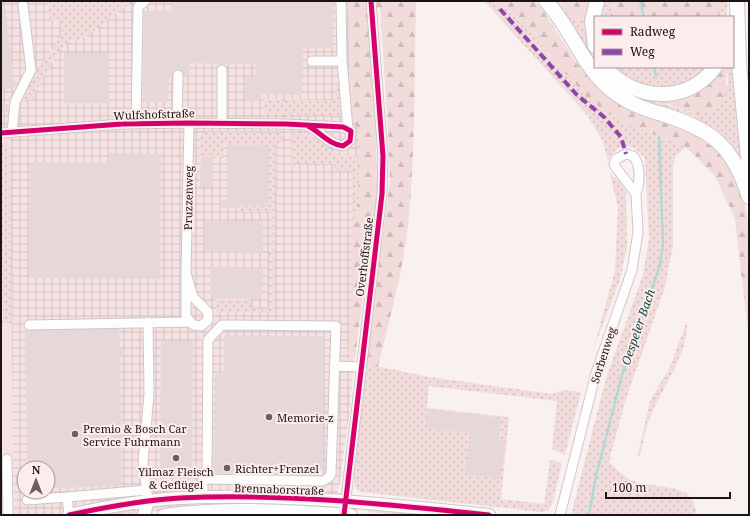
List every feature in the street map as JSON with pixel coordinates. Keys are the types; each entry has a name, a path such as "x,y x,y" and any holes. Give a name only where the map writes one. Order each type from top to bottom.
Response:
{"highway":[{"path":"546,1 564,24 586,62 604,83 624,99 634,104 683,121 711,135 722,145 736,164 749,197"},
{"path":"594,38 592,21 597,1"},
{"path":"730,16 732,1"},
{"path":"736,1 749,167"},
{"path":"606,68 617,79 635,90 647,93 664,94 680,91 698,84 714,68"}],"main road":[{"name":"Brennaborstraße","path":"69,515 147,496 203,498 305,498 489,515"},
{"path":"144,515 147,496"},
{"path":"202,511 203,498"},
{"name":"Brennaborstraße","path":"164,515 202,511 253,513 305,511 346,515"}],"street":[{"path":"136,124 138,7 145,1"},
{"path":"308,126 318,131 333,144 340,146 347,144 352,135 348,129 342,61 341,1"},
{"name":"Overhoffstraße","path":"346,515 345,501 360,367 380,218 383,170 371,1"},
{"path":"12,132 15,102 31,70 23,5"},
{"path":"312,61 342,61"},
{"path":"222,70 222,123"},
{"path":"177,123 178,75"},
{"name":"Wulfshofstraße","path":"1,133 136,124 177,123 336,126 348,129"},
{"name":"Pruzzenweg","path":"189,123 185,306 186,316 189,322"},
{"name":"Sorbenweg","path":"560,515 596,372 632,270 638,232 636,194"},
{"name":"Pruzzenweg","path":"186,274 189,288 193,297 208,312 208,320 200,326"},
{"path":"56,498 147,496 142,463 150,394 148,322"},
{"path":"28,324 189,322 193,325 200,326 208,340 207,472 203,479 203,498"},
{"path":"203,479 323,481 328,478 331,474 336,326 222,326 208,340"},
{"path":"334,366 360,367"},
{"path":"7,459 8,515"},
{"path":"67,497 69,515"}],"shaded area":[{"path":"1,1 354,1 367,240 349,416 340,482 336,499 305,496 94,508 59,515 14,515 9,130 1,130"},
{"path":"1,130 9,130 14,515 1,515"}],"green space":[{"path":"48,1 133,1 83,39 70,40 61,48 35,92 34,99 22,101 34,74 62,35 61,21 50,21"},
{"path":"348,1 416,1 414,141 411,197 406,243 378,367 366,364 390,181 380,8 367,9 376,127 377,193 355,357 352,360 347,360 351,318 352,230 358,201 359,134 357,127 351,120"},
{"path":"495,1 516,16 590,101 629,125 686,147 676,156 673,164 673,245 665,287 625,402 609,462 628,479 640,483 672,488 681,491 689,496 694,504 696,515 571,515 606,378 643,275 649,239 645,159 635,149 625,146 616,150 608,162 603,141 587,115 485,2"},
{"path":"495,1 534,1 541,7 576,62 591,79 627,107 690,132 707,141 730,163 744,198 749,228 749,339 735,219 715,176 686,147 629,125 590,101 516,16"},
{"path":"550,1 559,1 570,18 585,18 588,1 614,1 610,16 594,16 594,63"},
{"path":"559,1 588,1 585,19 578,21 570,18"},
{"path":"614,1 722,1 719,16 610,16"},
{"path":"722,1 728,1 726,16 719,16"},
{"path":"598,68 718,68 665,104 695,113 712,113 728,84 727,68 733,68 745,170 716,132 691,115 632,98"},
{"path":"717,68 727,68 725,102 712,113 695,113 665,103 665,98"},
{"path":"340,83 344,116 264,113 264,99 281,99 281,101 285,101 285,99 335,100 336,87"},
{"path":"209,132 223,132 223,158 199,157 200,135"},
{"path":"225,132 282,133 282,142 276,143 273,313 216,311 215,299 251,299 251,308 269,310 269,253 271,253 272,212 241,212 241,208 239,206 268,206 269,146 225,145"},
{"path":"292,134 308,135 316,138 329,151 338,154 358,156 358,201 352,230 353,170 334,170 334,164 294,163 294,170 291,170"},
{"path":"9,142 12,323 1,323 1,319 3,319 1,143"},
{"path":"610,174 622,183 626,192 627,246 620,280 594,347 615,270 618,208"},
{"path":"687,321 687,333 680,357 649,420 640,456 638,455 650,401 670,367"},
{"path":"366,364 430,377 552,394 565,390 581,392 565,455 552,449 557,401 429,386 427,408 509,417 501,499 544,504 550,461 553,460 562,464 552,505 548,511 541,512 361,492 355,488 354,478"},
{"path":"196,502 196,507 152,512 153,505"},
{"path":"137,508 139,511 137,514 89,515"},
{"path":"368,510 430,515 399,515 368,512"}],"building":[{"path":"171,1 334,1 333,48 303,48 302,95 261,94 260,101 245,101 246,78 255,78 256,64 190,63 190,76 184,76 183,72 178,69 173,72 172,79 169,79 168,102 143,102 144,11 171,11"},
{"path":"1,6 5,6 15,88 1,90"},
{"path":"64,53 109,53 109,103 64,103"},
{"path":"8,104 8,111 1,112 1,105"},
{"path":"228,145 269,146 268,206 239,205 239,208 220,208 220,200 227,200"},
{"path":"109,153 161,154 160,279 29,278 30,162 108,163"},
{"path":"201,158 213,158 212,187 200,187"},
{"path":"205,220 263,221 263,253 205,252"},
{"path":"210,267 263,268 262,299 210,298"},
{"path":"119,329 120,349 124,349 124,356 120,356 122,486 56,488 56,460 27,460 25,330"},
{"name":"Memorie-z","path":"224,335 324,336 323,470 313,470 313,475 296,475 296,470 269,470 269,474 214,473 215,374 224,374"},
{"path":"161,341 193,341 192,479 160,478"},
{"path":"428,409 501,418 498,441 505,441 500,478 465,474 470,433 425,428"}],"waterway":[{"name":"Oespeler Bach","path":"640,1 644,16"},
{"name":"Oespeler Bach","path":"654,68 656,76"},
{"name":"Oespeler Bach","path":"589,515 596,476 622,375 660,265 663,244 659,137"}],"marked path":[{"path":"500,9 577,95 604,117 621,137 626,154"}],"cycle path":[{"path":"344,515 382,194 383,156 371,1"},
{"path":"1,133 122,124 286,124 343,127 351,131 350,141 343,146 338,145 329,141 308,126"},
{"path":"69,515 152,500 219,497 334,500 489,515"}],"place":[{"name":"Memorie-z","path":"269,417"},
{"name":"Premio & Bosch Car Service Fuhrmann","path":"75,434"},
{"name":"Yilmaz Fleisch & Geflügel","path":"176,458"},
{"name":"Richter+Frenzel","path":"227,468"}]}
